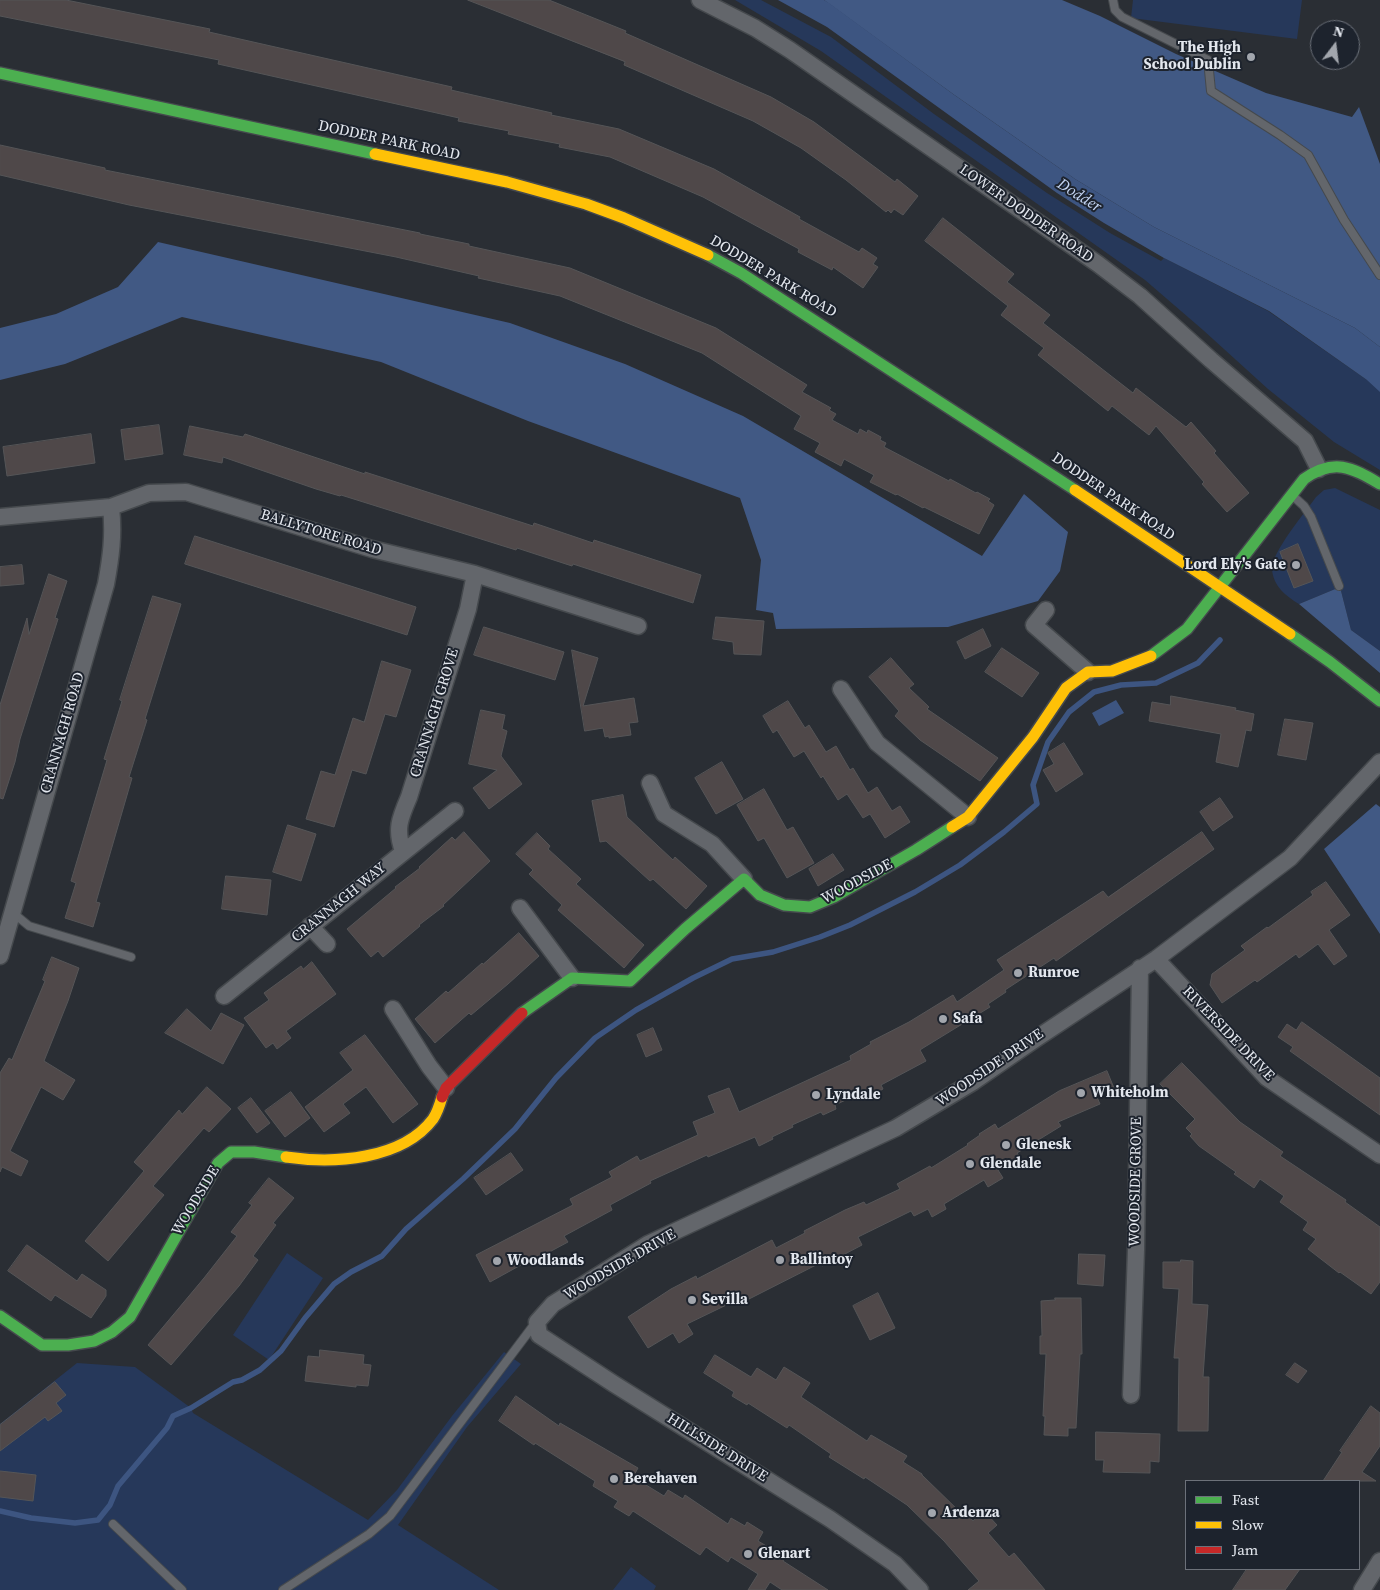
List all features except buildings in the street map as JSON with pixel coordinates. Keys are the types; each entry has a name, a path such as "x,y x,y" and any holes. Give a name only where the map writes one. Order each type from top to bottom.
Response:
{"street":[{"name":"LOWER DODDER ROAD","path":"700,0 755,28 790,50 1127,286 1305,441 1319,469"},
{"name":"DODDER PARK ROAD","path":"0,73 507,182 586,204 702,252 741,273 808,315 997,438 1306,645 1380,701"},
{"path":"1046,610 1034,626 1088,672 1112,671 1154,655 1187,629 1304,479 1319,469 1332,465 1357,470 1380,484"},
{"name":"BALLYTORE ROAD","path":"0,517 111,507 149,493 186,492 372,549 475,574 638,626"},
{"name":"CRANNAGH ROAD","path":"0,956 6,909 106,584 114,529 111,507"},
{"name":"CRANNAGH GROVE","path":"403,852 398,838 400,819 409,798 468,609 475,574"},
{"name":"WOODSIDE","path":"650,783 664,814 712,844 760,895 784,905 810,907 834,897 916,850 968,817 1033,737 1066,688 1088,672"},
{"path":"841,689 877,743 968,817"},
{"name":"WOODSIDE DRIVE","path":"537,1322 553,1304 648,1244 896,1128 973,1082 1156,959 1290,858 1380,762"},
{"name":"CRANNAGH WAY","path":"224,996 455,811"},
{"path":"520,908 572,978 630,981 685,929 744,879"},
{"path":"310,926 327,944"},
{"name":"RIVERSIDE DRIVE","path":"1156,959 1267,1078 1380,1155"},
{"name":"WOODSIDE GROVE","path":"1131,1395 1136,1250 1140,968"},
{"name":"WOODSIDE","path":"0,1316 42,1345 68,1345 94,1340 112,1332 130,1317 218,1163 230,1152 254,1152 299,1159 344,1160 380,1153 412,1140 434,1118 446,1088 526,1009 572,978"},
{"path":"393,1009 429,1066 446,1088"},
{"name":"HILLSIDE DRIVE","path":"537,1322 539,1334 614,1384 830,1519 895,1564 920,1590"},
{"path":"1362,1590 1380,1561"}],"lane":[{"path":"1113,0 1115,10 1122,17 1208,60 1211,91 1308,155 1344,220 1380,275"},
{"path":"1292,495 1312,516 1339,586"},
{"path":"6,909 29,926 131,957"},
{"path":"283,1590 363,1538 390,1516 537,1322"},
{"path":"113,1524 182,1590"}],"shaded area":[{"path":"735,0 761,0 831,37 934,114 1047,193 1110,233 1161,261 1164,258 1268,311 1367,380 1380,367 1380,470 1334,442 1268,389 1145,280 821,51"},
{"path":"824,0 1062,0 1100,16 1176,54 1266,93 1352,117 1359,107 1380,164 1380,347 1355,328 1154,227 1075,179 953,94"},
{"path":"1133,0 1302,0 1297,39 1131,18"},
{"path":"158,242 510,323 625,364 743,416 982,556 1024,494 1068,532 1060,571 1038,601 948,627 776,629 773,613 756,610 761,560 740,498 528,421 381,362 182,317 65,364 0,380 0,328 56,314 118,287"},
{"path":"1335,488 1380,510 1380,651 1351,630 1340,587 1299,604 1281,590 1273,575 1273,562 1290,532 1316,497 1324,490"},
{"path":"1340,587 1351,630 1380,651 1380,673 1299,604"},
{"path":"1376,804 1380,807 1380,934 1324,849"},
{"path":"287,1253 323,1278 269,1360 233,1335"},
{"path":"504,1352 521,1364 467,1427 398,1525 499,1590 0,1590 0,1424 77,1363 135,1367 191,1408 193,1413 368,1520 397,1490 452,1416"},
{"path":"631,1567 656,1586 654,1590 613,1590"}],"water":[{"name":"Dodder","path":"778,0 824,0 953,94 1075,179 1154,227 1355,328 1380,347 1380,392 1367,380 1269,311 1164,258 1057,193 827,27"},
{"path":"1116,700 1124,713 1099,726 1092,713"}],"waterway":[{"path":"0,1511 31,1518 75,1523 98,1520 110,1505 118,1486 167,1428 173,1416 191,1408 233,1382 242,1380 260,1370 281,1351 305,1318 334,1284 351,1272 382,1256 406,1229 463,1179 515,1129 556,1078 595,1038 636,1010 693,978 732,959 773,952 850,925 915,892 960,865 1037,804 1033,785 1048,742 1069,712 1094,692 1121,685 1156,683 1198,663 1220,640"}],"traffic: fast":[{"path":"0,73 375,154"},
{"path":"708,255 741,273 1075,490"},
{"path":"1151,656 1187,629 1304,479 1324,469 1342,467 1360,473 1380,484"},
{"path":"1290,634 1380,701"},
{"path":"522,1013 572,978 630,981 685,929 744,879 760,895 784,905 810,907 834,897 952,827"},
{"path":"0,1316 42,1345 68,1345 94,1341 112,1332 130,1317 218,1163 231,1152 254,1152 286,1157"}],"traffic: slow":[{"path":"375,154 507,182 586,204 624,218 708,255"},
{"path":"1075,490 1290,634"},
{"path":"952,827 968,817 1033,737 1066,688 1088,672 1112,671 1151,656"},
{"path":"286,1157 325,1160 345,1159 386,1151 420,1133 433,1119 442,1097"}],"traffic: jam":[{"path":"442,1097 446,1088 522,1013"}],"place":[{"name":"The High School Dublin","path":"1251,57"},
{"name":"Lord Ely's Gate","path":"1296,565"},
{"name":"Runroe","path":"1018,973"},
{"name":"Safa","path":"943,1019"},
{"name":"Whiteholm","path":"1081,1093"},
{"name":"Lyndale","path":"816,1095"},
{"name":"Glenesk","path":"1006,1145"},
{"name":"Glendale","path":"970,1164"},
{"name":"Ballintoy","path":"780,1260"},
{"name":"Woodlands","path":"497,1261"},
{"name":"Sevilla","path":"692,1300"},
{"name":"Berehaven","path":"614,1479"},
{"name":"Ardenza","path":"932,1513"},
{"name":"Glenart","path":"748,1554"}]}
